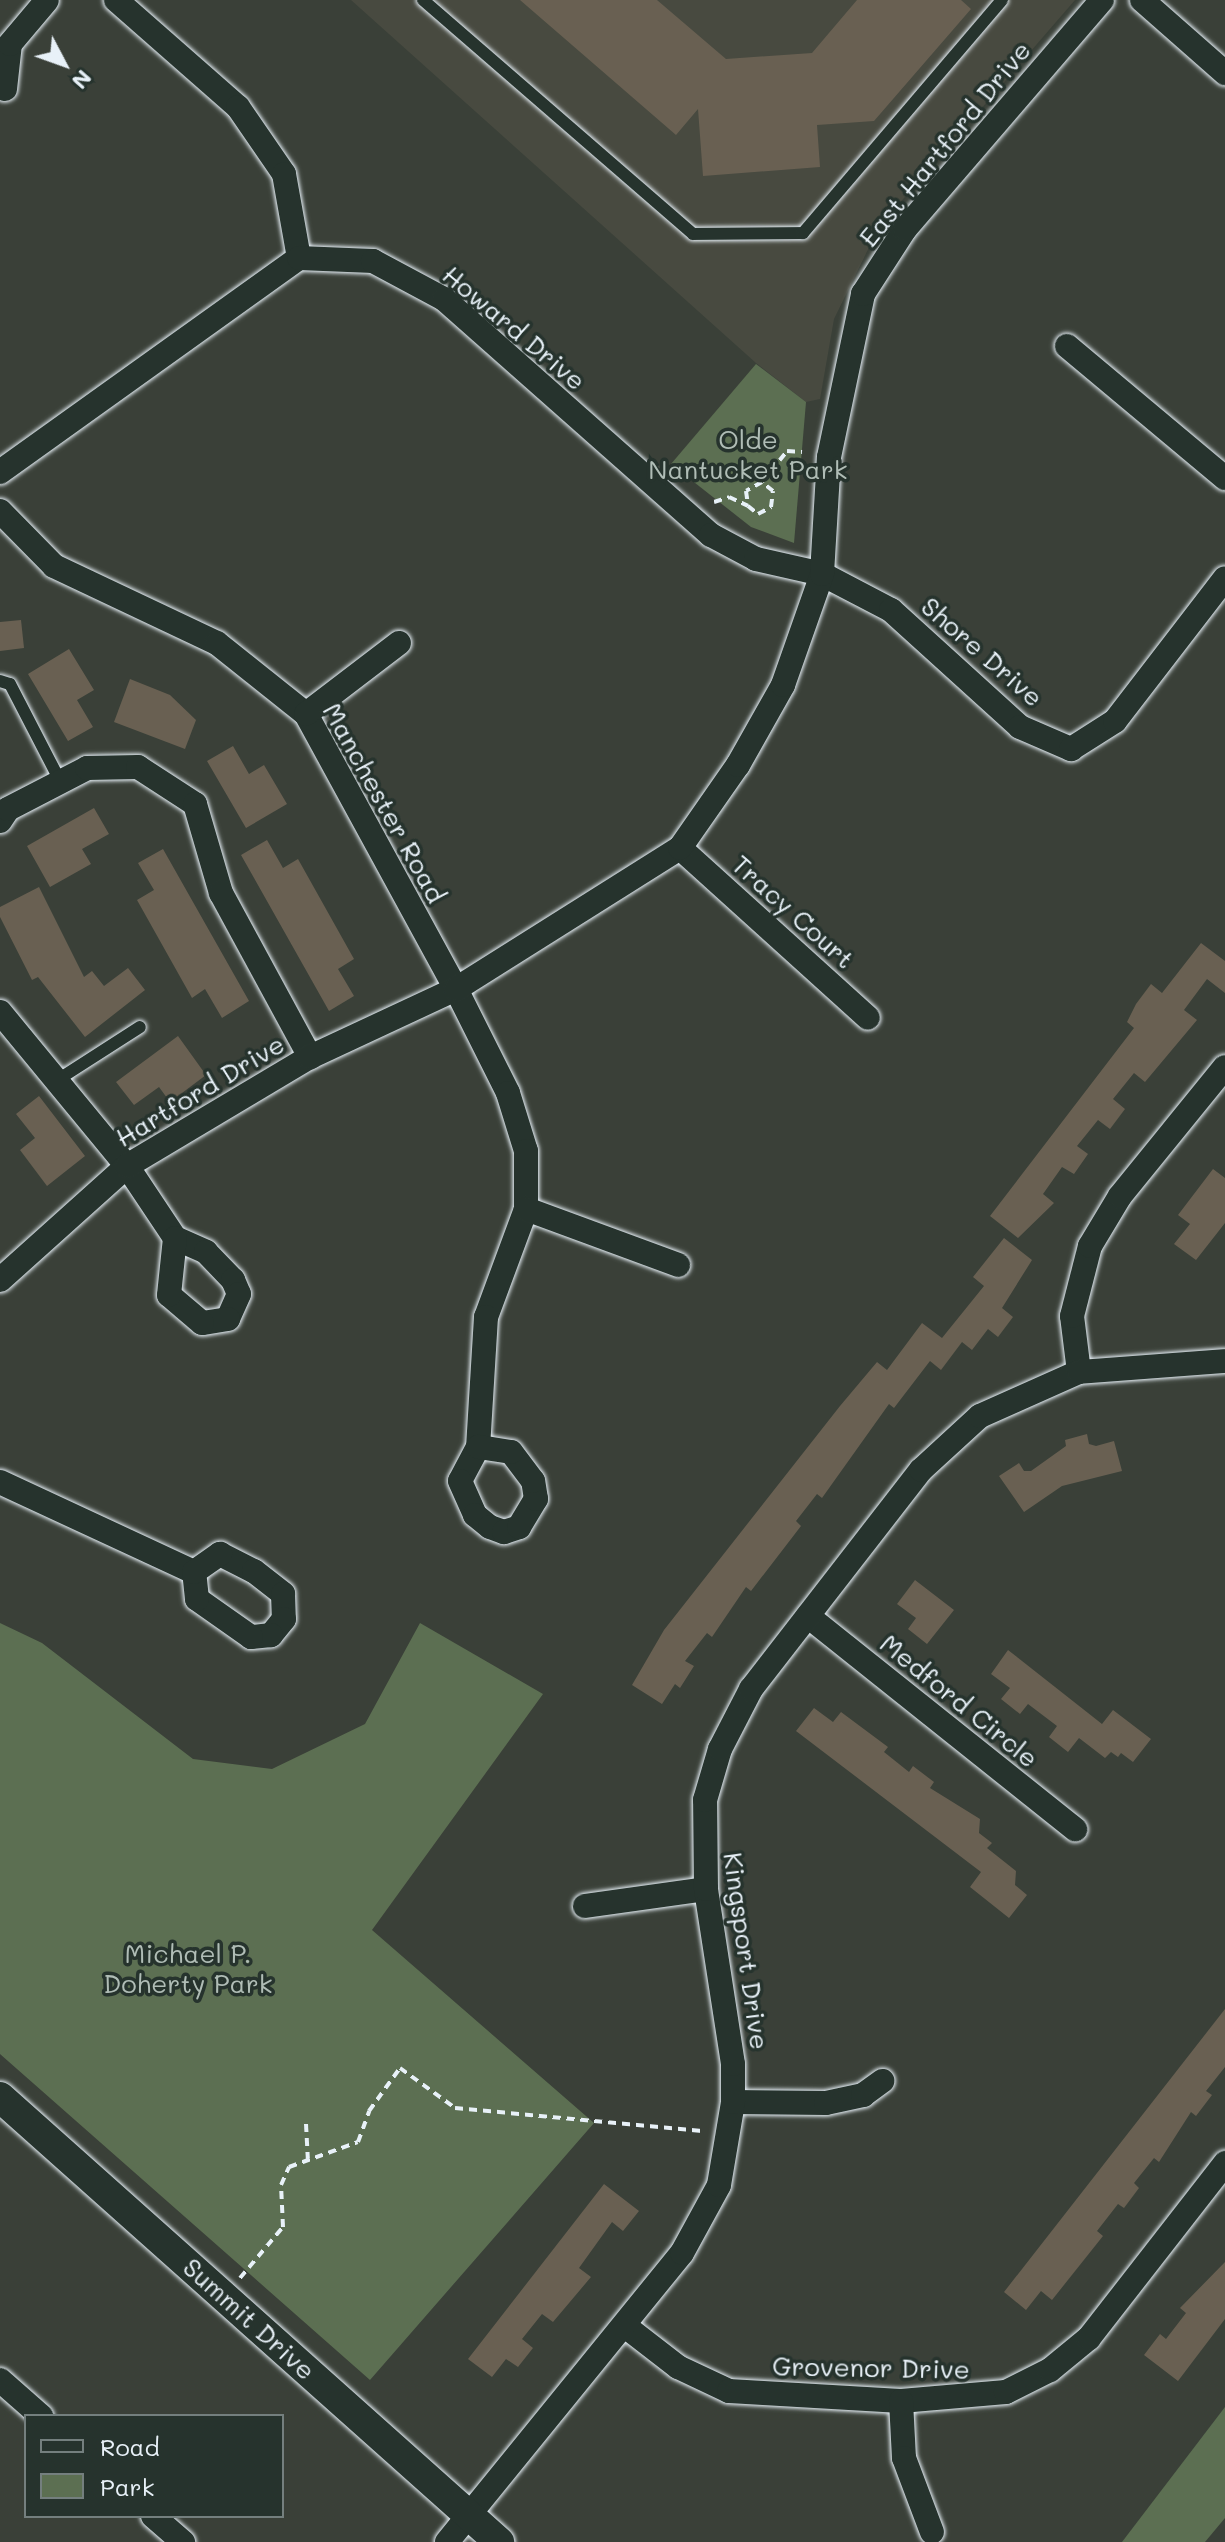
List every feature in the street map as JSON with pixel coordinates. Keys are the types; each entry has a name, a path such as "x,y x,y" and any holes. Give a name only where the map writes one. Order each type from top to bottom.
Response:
{"street":[{"path":"5,89 10,44 47,0"},
{"path":"0,472 299,258 284,174 238,107 116,0"},
{"name":"East Hartford Drive","path":"456,989 680,848 738,765 783,685 822,574 829,457 863,294 905,229 1102,0"},
{"path":"1142,0 1225,73"},
{"name":"Howard Drive","path":"299,258 373,261 444,299 711,535 756,559 822,574"},
{"path":"1067,346 1225,478"},
{"name":"Manchester Road","path":"0,511 54,566 217,643 306,714 456,989 508,1093 526,1151 526,1209"},
{"name":"Shore Drive","path":"822,574 891,610 1020,727 1071,749 1115,721 1225,578"},
{"path":"306,714 399,643"},
{"path":"0,821 8,809 87,768 138,767 195,804 221,893 310,1057"},
{"name":"Tracy Court","path":"680,848 868,1018"},
{"name":"Hartford Drive","path":"0,1280 127,1166 310,1057 456,989"},
{"path":"0,1012 59,1079 127,1166 175,1238"},
{"path":"1079,1372 1072,1316 1090,1246 1120,1196 1225,1067"},
{"path":"478,1447 486,1317 526,1209 678,1265"},
{"name":"Kingsport Drive","path":"447,2542 625,2326 704,2220 719,2185 733,2102 733,2064 706,1889 705,1800 720,1749 746,1697 951,1440 980,1416 1079,1372 1225,1361"},
{"path":"0,1482 194,1572"},
{"name":"Medford Circle","path":"808,1616 1075,1829"},
{"path":"585,1906 706,1889"},
{"path":"733,2102 826,2103 863,2095 882,2081"},
{"name":"Summit Drive","path":"0,2097 499,2542"},
{"name":"Grovenor Drive","path":"625,2326 678,2367 729,2391 901,2401 1006,2392 1063,2361 1089,2338 1225,2163"},
{"path":"0,2380 39,2414"},
{"path":"901,2401 904,2458 932,2532"},
{"path":"155,2518 183,2542"}],"lane":[{"path":"423,0 693,234 803,233 1002,0"},
{"path":"0,681 10,684 60,781"},
{"path":"59,1079 140,1027"}],"path":[{"path":"748,506 746,491 762,482 787,451 802,452"},
{"path":"714,502 729,497 758,514 771,507 773,491 762,482"},
{"path":"240,2278 283,2227 283,2176 289,2167 358,2142 369,2111 400,2068 455,2108 702,2131"},
{"path":"306,2124 308,2159"}],"shaded area":[{"path":"351,0 1075,0 879,227 834,319 820,399 806,402 756,363"}],"green space":[{"name":"Olde Nantucket Park","path":"756,364 806,402 794,543 751,527 671,464"},
{"name":"Michael P. Doherty Park","path":"0,1623 42,1643 193,1759 272,1769 365,1724 420,1623 543,1694 372,1930 594,2123 370,2380 0,2054"},
{"path":"1225,2407 1225,2518 1205,2542 1122,2542"}],"building":[{"path":"520,0 657,0 726,59 812,53 857,0 961,0 971,9 874,121 817,125 820,167 703,176 698,109 676,135"},
{"path":"21,620 24,648 0,651 0,622"},
{"path":"69,649 94,690 77,700 93,727 68,741 28,674"},
{"path":"130,679 170,695 196,720 185,749 114,722"},
{"path":"233,746 249,774 264,765 287,804 246,828 207,761"},
{"path":"94,808 109,834 82,849 91,864 50,887 27,846"},
{"path":"267,840 283,868 298,859 354,959 338,969 354,996 329,1011 241,855"},
{"path":"163,849 249,1001 222,1018 205,989 192,998 137,900 154,890 138,863"},
{"path":"39,887 84,977 92,971 104,986 128,968 145,990 85,1037 38,977 32,980 0,917 0,907"},
{"path":"1201,943 1225,961 1225,993 1207,979 1184,1010 1197,1020 1145,1082 1134,1073 1113,1099 1125,1109 1110,1129 1098,1120 1077,1146 1088,1154 1074,1174 1062,1167 1043,1194 1054,1203 1018,1238 990,1216 1134,1028 1127,1022 1151,984 1162,993"},
{"path":"178,1036 206,1075 170,1102 159,1087 134,1105 116,1082"},
{"path":"39,1096 85,1156 47,1186 20,1150 35,1138 16,1114"},
{"path":"1213,1169 1225,1178 1225,1223 1196,1260 1174,1244 1190,1224 1178,1215"},
{"path":"1004,1238 1032,1260 1002,1308 1013,1317 998,1337 988,1329 972,1350 962,1342 941,1370 930,1361 894,1408 889,1404 822,1498 817,1494 796,1521 801,1526 751,1591 746,1587 712,1637 707,1633 685,1661 694,1666 680,1688 675,1684 662,1704 632,1685 664,1630 840,1406 877,1362 887,1370 922,1323 942,1338 984,1286 973,1277"},
{"path":"1087,1434 1089,1444 1096,1446 1114,1441 1122,1471 1062,1486 1024,1512 999,1476 1019,1463 1024,1471 1031,1471 1066,1446 1065,1440"},
{"path":"915,1580 954,1610 927,1644 908,1629 916,1618 897,1604"},
{"path":"1008,1650 1102,1724 1113,1710 1151,1739 1133,1762 1121,1753 1118,1757 1111,1752 1105,1758 1079,1738 1068,1752 1049,1737 1057,1726 1028,1704 1020,1714 1001,1699 1010,1688 991,1674"},
{"path":"814,1708 833,1722 841,1712 888,1747 884,1752 909,1772 913,1766 934,1782 930,1788 980,1819 979,1833 992,1843 987,1848 1016,1871 1015,1885 1027,1895 1009,1918 970,1887 981,1872 796,1731"},
{"path":"1225,2009 1225,2067 1206,2091 1212,2095 1196,2116 1191,2112 1159,2162 1154,2158 1134,2183 1139,2188 1124,2208 1118,2204 1097,2231 1103,2236 1052,2300 1041,2291 1026,2310 1004,2292"},
{"path":"604,2184 639,2211 623,2231 612,2222 579,2268 591,2277 553,2322 542,2314 522,2339 533,2348 518,2367 506,2359 492,2377 468,2359"},
{"path":"1225,2262 1225,2319 1178,2381 1144,2355 1160,2334 1166,2339 1186,2313 1180,2308"}]}
